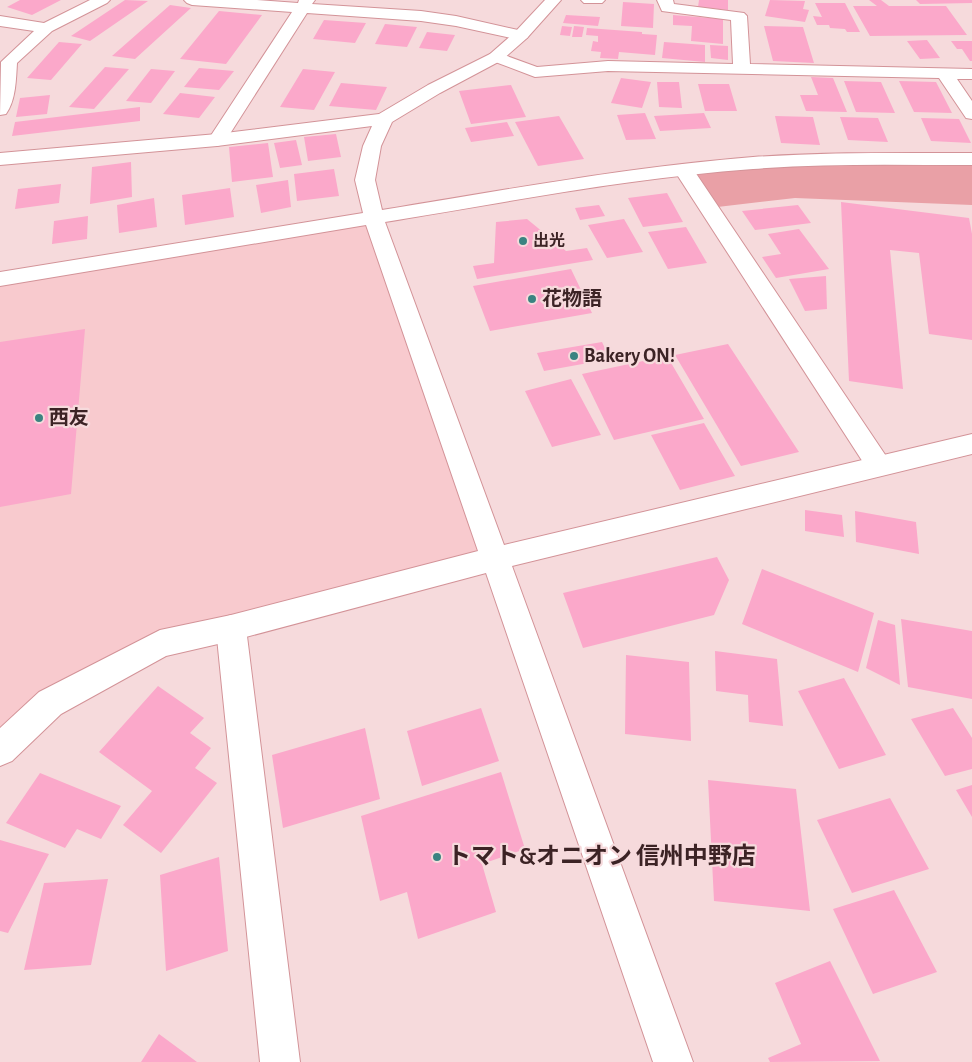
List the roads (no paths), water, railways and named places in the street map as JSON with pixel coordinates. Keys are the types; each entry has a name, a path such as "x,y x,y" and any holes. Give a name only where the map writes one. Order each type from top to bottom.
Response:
{"street":[{"path":"0,110 7,85 9,62 46,28 102,0"},
{"path":"192,0 304,4 421,16 456,21 521,35"},
{"path":"0,159 217,140 384,119 434,89 496,57 521,35 554,0"},
{"path":"589,0 597,0"},
{"path":"665,0 667,8 739,16 742,69"},
{"path":"217,140 304,4"},
{"path":"0,20 46,28"},
{"path":"496,57 535,72 608,66 972,74"},
{"path":"945,74 972,114"},
{"path":"384,119 372,146 365,180 374,218 493,559 673,1062"},
{"path":"0,279 602,180 684,170 831,159 972,159"},
{"path":"684,170 879,466"},
{"path":"0,750 50,703 160,644 232,628 493,559 972,444"},
{"path":"232,628 280,1062"}],"place":[{"name":"出光","path":"523,241"},
{"name":"花物語","path":"532,299"},
{"name":"Bakery ON!","path":"574,356"},
{"name":"西友","path":"39,418"},
{"name":"トマト&オニオン 信州中野店","path":"437,857"}]}
